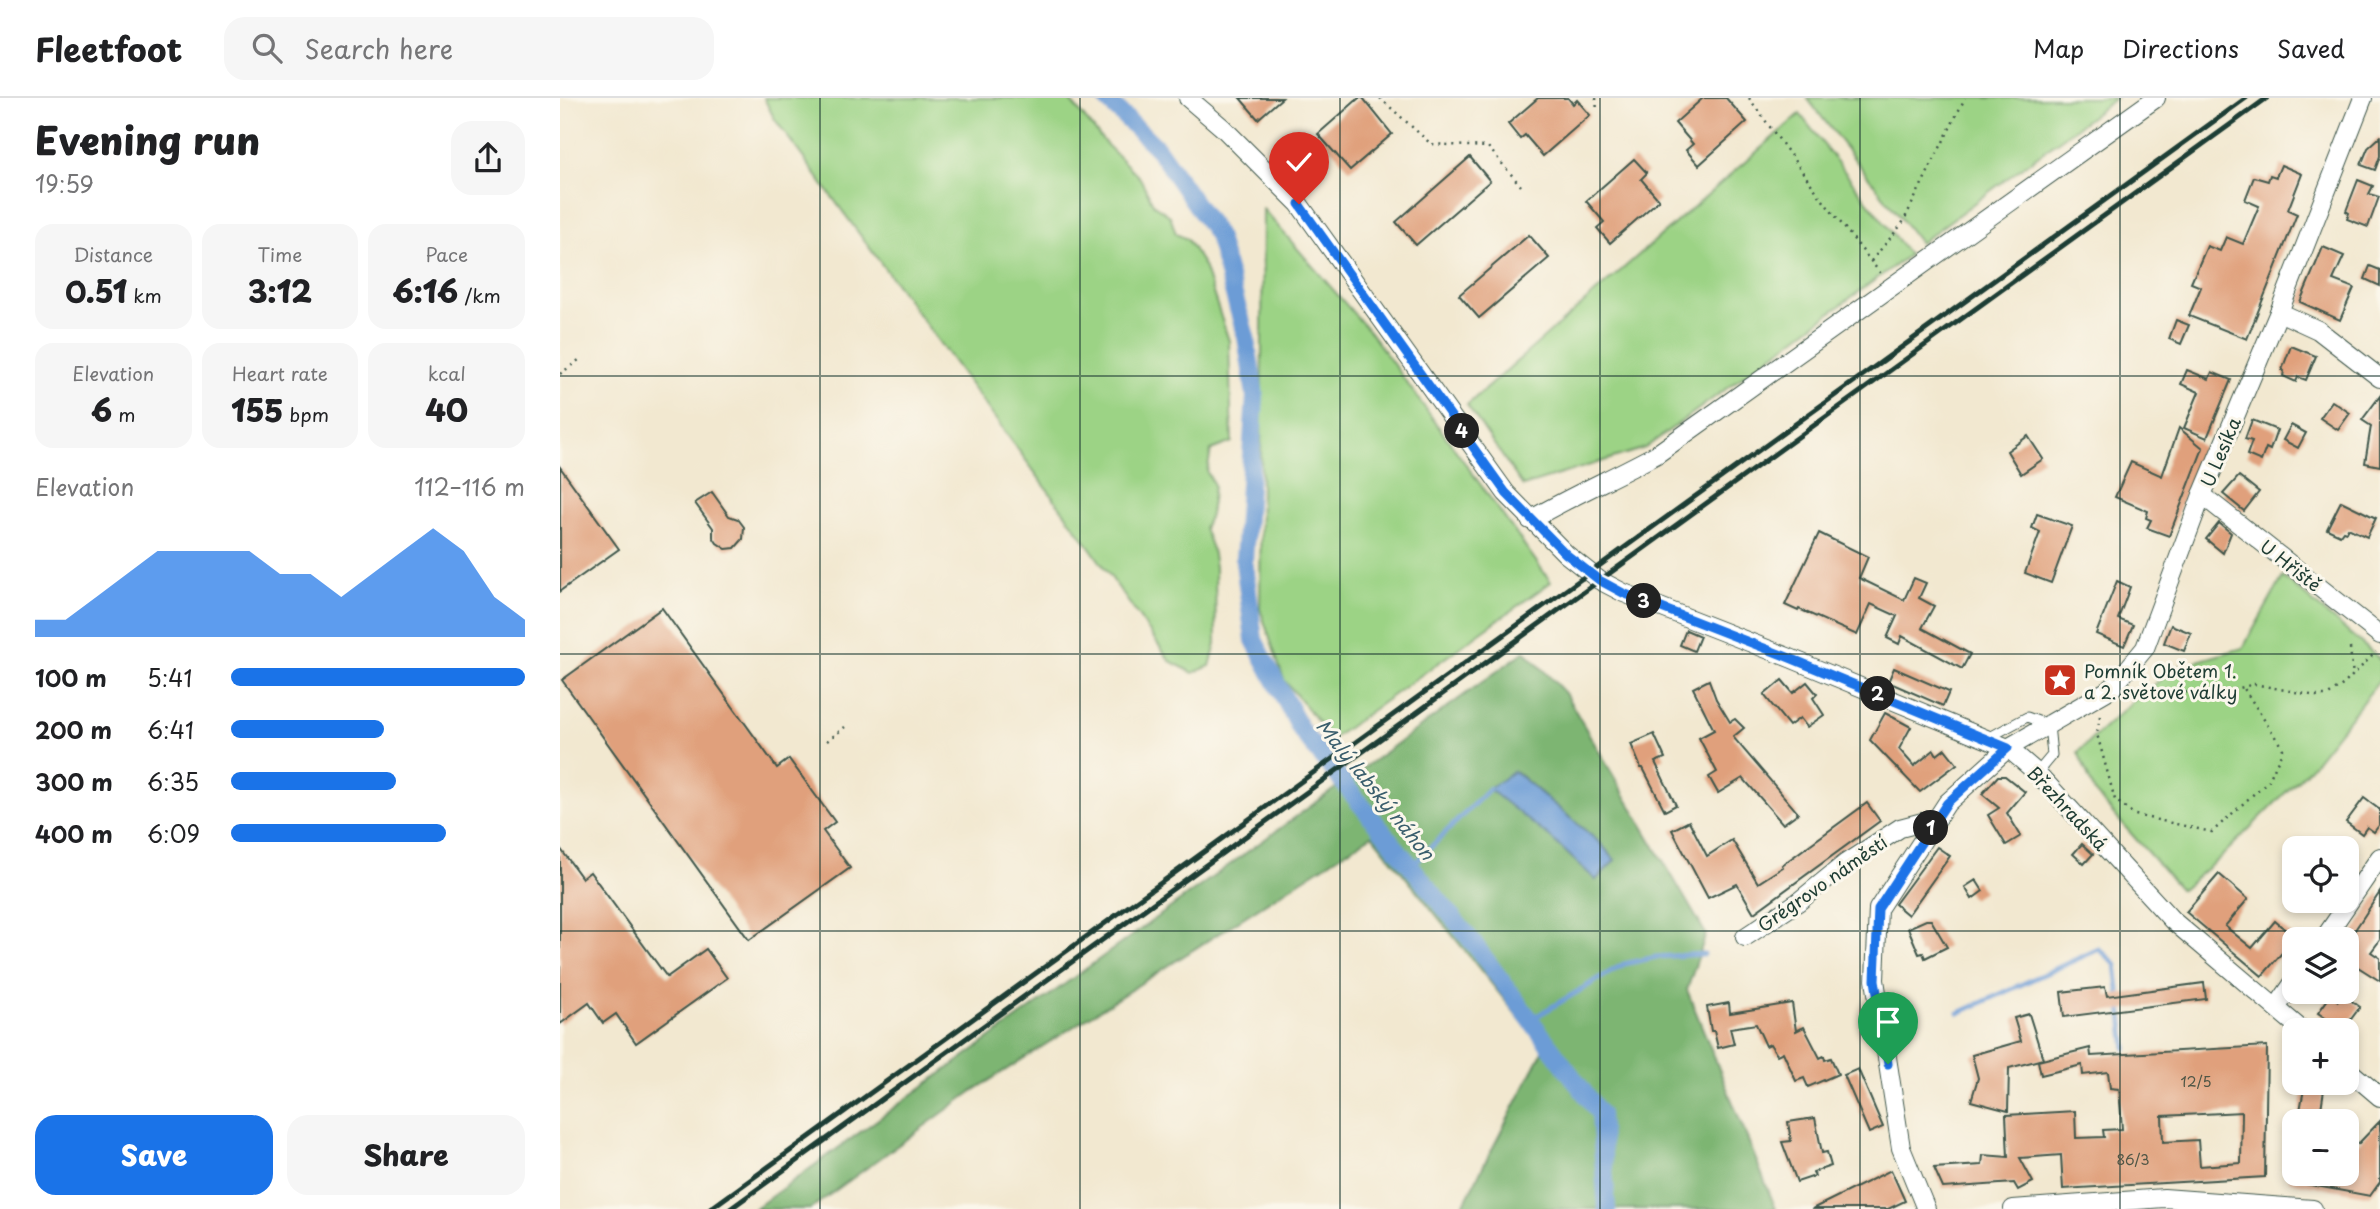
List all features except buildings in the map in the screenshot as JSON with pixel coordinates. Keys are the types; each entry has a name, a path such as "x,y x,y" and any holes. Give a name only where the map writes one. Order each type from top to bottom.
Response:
{"street":[{"name":"Březhradská","path":"1188,98 1223,128 1299,204 1506,493 1530,520 1589,573 1623,593 2008,748 2037,773 2172,920 2288,1018"},
{"path":"1530,520 1657,454 2156,98"},
{"name":"U Lesíka","path":"2008,748 2112,688 2145,648 2202,495 2279,312 2363,98"},
{"path":"2279,312 2318,330 2380,378"},
{"name":"U Hřiště","path":"2202,495 2380,635"},
{"name":"Grégrovo náměstí","path":"1926,1209 1901,1148 1875,980 1878,909 1947,803 2008,748"},
{"name":"Grégrovo náměstí","path":"1745,937 1798,902 1846,863 1900,828 1938,818"},
{"path":"2332,927 2380,856"},
{"path":"2276,1008 2282,999"},
{"path":"2359,1079 2380,1097"},
{"path":"2012,1209 2164,1198 2313,1209"}],"lane":[{"path":"1986,739 2027,717 2049,725 2052,755 2037,773"}],"path":[{"path":"1380,98 1431,144 1488,147 1521,186"},
{"path":"1596,98 1597,111"},
{"path":"1749,98 1825,203 1892,288"},
{"path":"1871,261 1902,224 1965,98"},
{"path":"560,374 579,360"},
{"path":"2243,687 2283,750 2269,780 2213,832 2135,815 2115,800 2097,734 2104,693 2229,691 2243,687 2254,684 2328,696 2353,676 2380,647"},
{"path":"2350,648 2353,676"},
{"path":"827,741 845,727"}],"green space":[{"path":"764,98 1068,98 1106,144 1140,178 1154,205 1170,216 1176,234 1187,239 1204,266 1229,341 1232,442 1211,450 1207,472 1214,485 1210,515 1204,528 1215,567 1216,644 1210,666 1193,673 1170,661 1089,546 774,118"},
{"path":"1807,98 2116,98 1920,243"},
{"path":"1800,114 1909,255 1645,448 1523,486 1467,405"},
{"path":"1263,209 1370,332 1551,582 1332,739 1284,680 1260,609"},
{"path":"2283,577 2380,659 2380,680 2309,769 2221,857 2181,890 2095,793 2078,752 2132,702 2177,667 2243,648"},
{"path":"1525,651 1565,693 1706,934 1687,990 1776,1209 1461,1209 1544,1049 1372,835 970,1093 810,1209 754,1209","holes":["1515,771 1600,843 1615,860 1596,880 1552,839"]}],"water":[{"path":"1514,771 1600,843 1615,860 1596,880 1552,839 1489,789"}],"waterway":[{"name":"Malý labský náhon","path":"1105,98 1157,148 1217,235 1246,337 1255,396 1244,561 1254,640 1302,732 1475,945 1600,1114 1607,1209"},
{"path":"1411,867 1489,789"},
{"path":"1959,1013 2099,949 2116,964 2126,1049"},
{"path":"1530,1020 1624,964 1656,957 1704,954"}],"railway":[{"path":"710,1209 2246,98"},
{"path":"730,1209 2267,98"}],"place":[{"name":"Pomník Obětem 1. a 2. světové války","path":"2060,680"}],"route":[{"path":"1299,204 1506,493 1530,520 1589,573 1623,593 2008,748 1947,803 1878,909 1875,980 1888,1064"}]}
